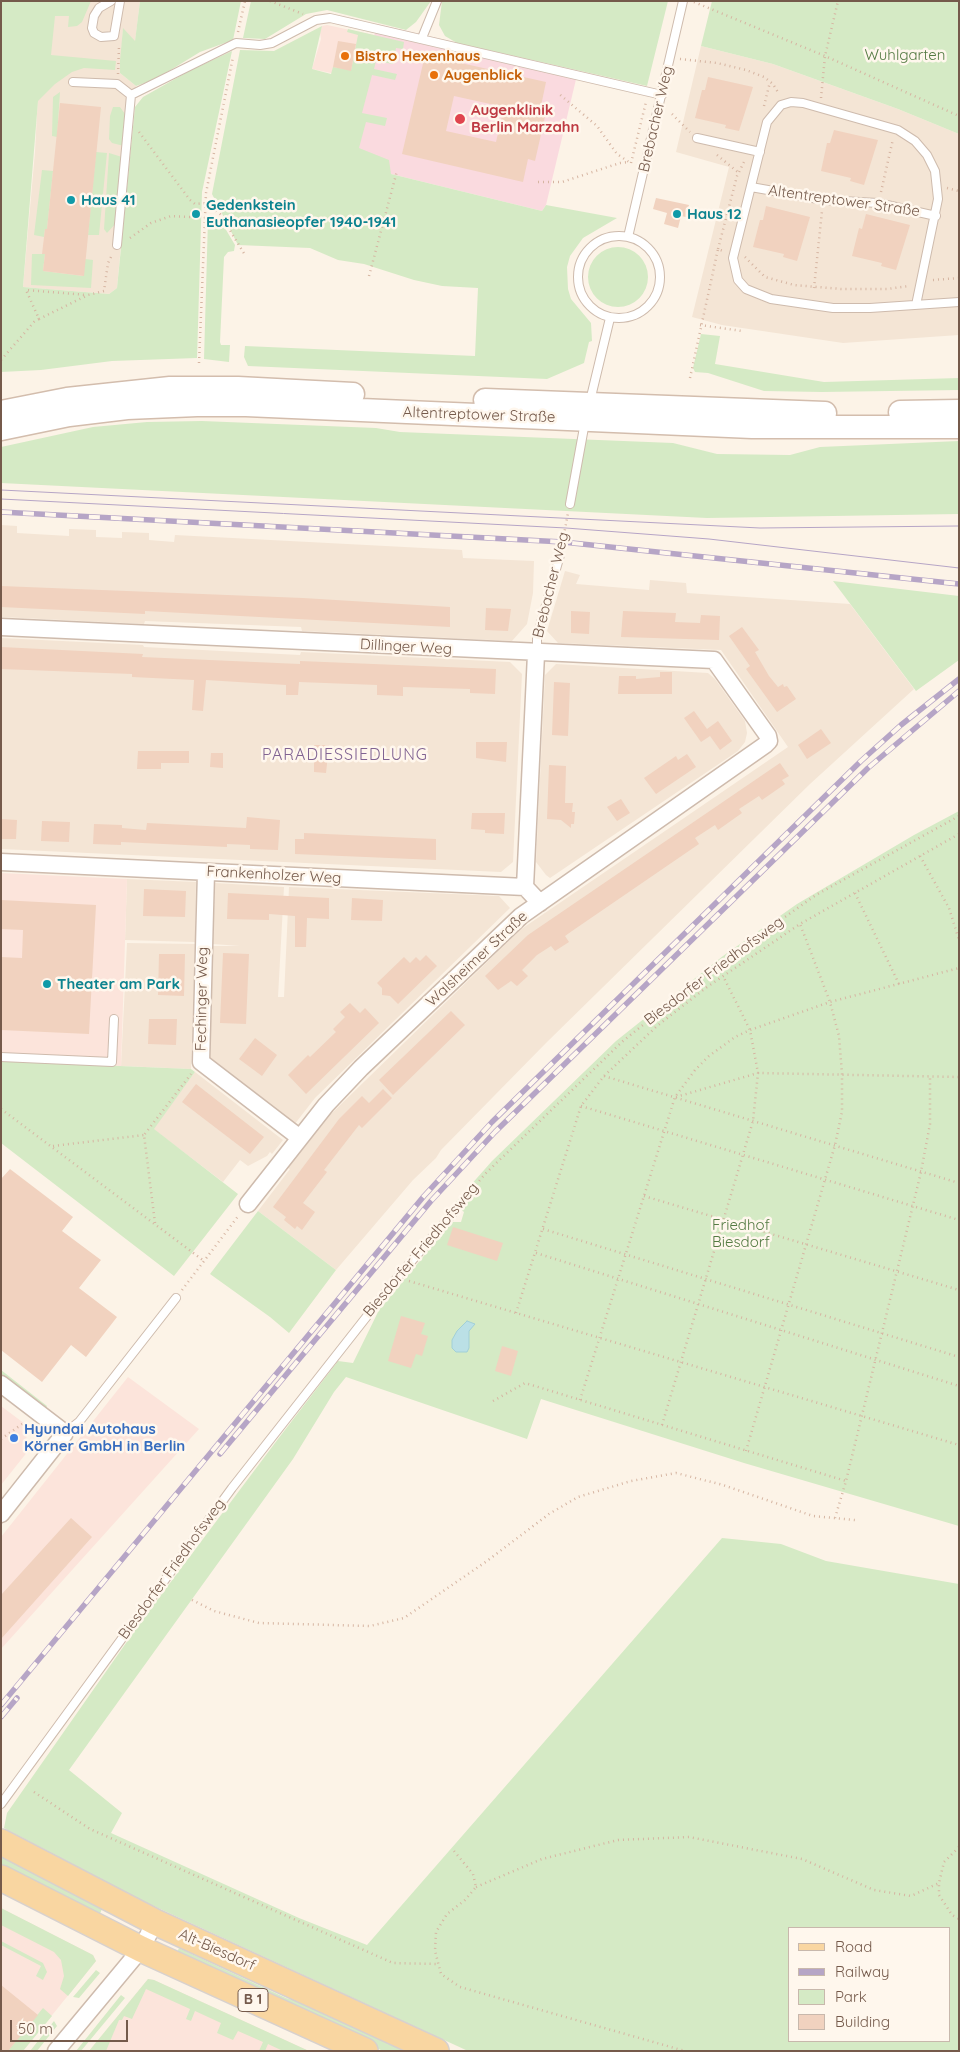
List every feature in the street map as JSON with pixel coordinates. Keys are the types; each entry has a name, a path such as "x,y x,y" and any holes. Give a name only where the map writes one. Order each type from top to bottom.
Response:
{"main road":[{"name":"Altentreptower Straße","path":"1,412 67,399 170,388 238,388 587,411 801,428 959,427"},
{"name":"Altentreptower Straße","path":"1,429 69,415 162,406 246,405 823,413 959,411"},
{"name":"Alt-Biesdorf","path":"1,1842 155,1922 436,2051"},
{"name":"Alt-Biesdorf","path":"1,1878 141,1949 366,2051"}],"street":[{"name":"Dillinger Weg","path":"1,627 536,654 714,660 769,740"},
{"name":"Brebacher Weg","path":"525,887 536,654"},
{"name":"Walsheimer Straße","path":"248,1204 326,1105 361,1068 521,916 769,740"},
{"name":"Frankenholzer Weg","path":"1,862 525,887"},
{"name":"Fechinger Weg","path":"206,872 201,1062 300,1138"},
{"path":"525,887 540,903"},
{"path":"1,1384 65,1433 1,1514"},
{"path":"56,2051 141,1949 155,1922"}],"lane":[{"path":"111,1 99,8 94,16 92,28 94,34 101,37 114,36 120,1"},
{"path":"422,38 437,1"},
{"name":"Brebacher Weg","path":"628,237 683,1"},
{"path":"131,96 236,43 260,45 272,43 316,20 330,18 662,95"},
{"path":"73,82 117,84 131,96"},
{"path":"117,245 131,96"},
{"name":"Altentreptower Straße","path":"916,305 936,216 938,185 935,171 927,155 915,140 895,129 803,103 785,104 773,113 768,122 734,254 734,269 738,280 746,289 757,295 833,308 870,308 916,305 959,302"},
{"path":"697,138 760,152"},
{"name":"Altentreptower Straße","path":"751,187 824,200 878,203 936,216"},
{"path":"628,237 641,243 652,252 658,265 659,286 649,305 638,314 624,318 610,318 598,313 588,305 581,294 578,281 579,268 583,256 592,246 609,238 628,237"},
{"path":"570,504 587,411 610,318"},
{"name":"Brebacher Weg","path":"536,654 537,637 560,555"},
{"path":"1,1057 112,1062 114,1019"},
{"name":"Biesdorfer Friedhofsweg","path":"1,1804 232,1488 397,1278 454,1212"},
{"path":"65,1433 78,1422 176,1298"}],"path":[{"path":"200,363 206,193 245,1"},
{"path":"270,1 316,20"},
{"path":"693,1 825,56 959,116"},
{"path":"820,108 825,56 838,1"},
{"path":"114,36 119,48 117,84"},
{"path":"685,60 717,63 764,77 773,84 785,104"},
{"path":"538,182 562,182 620,163 629,162 616,154 596,126 558,93"},
{"path":"129,119 186,196 195,204 206,203 220,214 245,255"},
{"path":"878,203 895,129"},
{"path":"369,276 397,171"},
{"path":"814,288 824,200"},
{"path":"1,360 34,322 88,295 104,290 108,263 117,245 150,223 170,216 205,218"},
{"path":"690,378 718,249 745,257 758,271 773,281 814,288 887,289 910,286 913,281 959,278"},
{"path":"40,319 26,290 88,295"},
{"path":"700,325 742,331"},
{"name":"Brebacher Weg","path":"560,555 570,504"},
{"name":"Biesdorfer Friedhofsweg","path":"454,1212 484,1174 557,1102 623,1041 720,963 816,896 959,816"},
{"path":"516,1313 581,1106 604,1076 657,1026 722,976 800,924 959,834"},
{"path":"920,856 949,908 959,940"},
{"path":"855,893 899,984"},
{"path":"746,1451 835,1146 842,1112 839,1036 830,1002 800,924"},
{"path":"580,1400 675,1097 709,1056 735,1037 750,1030 830,1002 959,968"},
{"path":"662,1425 753,1121 758,1073 750,1030 722,976"},
{"path":"155,1223 144,1135 201,1062"},
{"path":"675,1097 758,1073 959,1077"},
{"path":"604,1076 959,1183"},
{"path":"835,1518 846,1481 922,1172 930,1124 930,1076"},
{"path":"581,1106 959,1220"},
{"path":"1,1109 204,1261"},
{"path":"51,1146 144,1135"},
{"path":"644,1196 959,1290"},
{"path":"176,1298 248,1204"},
{"path":"543,1228 959,1357"},
{"path":"535,1253 959,1386"},
{"path":"397,1278 959,1445"},
{"path":"493,1401 525,1383 846,1481"},
{"path":"1,1439 25,1422"},
{"path":"192,1600 214,1611 259,1622 370,1626 404,1618 487,1560 548,1514 578,1497 630,1481 676,1473 723,1485 813,1516 855,1520"},
{"path":"34,1792 90,1828 393,1963 438,1964"},
{"path":"685,2051 460,1987 442,1974 435,1951 436,1932 446,1914 465,1900 476,1887 542,1860 618,1840 688,1837 802,1859 874,1890 911,1896 939,1883"},
{"path":"959,1847 944,1862 939,1883 939,1895 952,1915 959,1919"},
{"path":"454,1851 473,1874 476,1887"}],"shaded area":[{"path":"43,1 140,1 135,42 123,29 120,73 136,86 117,288 109,294 23,287 35,152"},
{"name":"Augenklinik Berlin Marzahn","path":"377,24 578,71 546,205 542,211 391,174 388,167 345,157"},
{"path":"327,25 374,35 364,80 312,69 321,39 322,26"},
{"path":"701,46 773,64 898,109 959,134 959,335 843,343 722,325 692,317 729,167 676,152"},
{"path":"1,525 17,526 17,533 69,536 69,529 96,530 96,537 122,538 122,532 149,533 149,540 174,542 175,535 462,550 463,558 534,561 533,593 527,624 512,641 302,631 301,627 145,621 144,624 1,617"},
{"path":"565,571 580,575 576,584 649,590 650,580 686,583 687,593 850,604 914,689 810,784 546,1043 413,1180 336,1270 258,1211 290,1169 288,1168 330,1115 520,930 788,747 721,650 558,643 547,631"},
{"path":"1,638 300,655 301,652 510,662 522,674 513,862 501,872 1,849"},
{"path":"556,664 708,673 715,679 745,721 747,733 745,742 738,751 550,878 536,862 545,675"},
{"path":"1,873 127,879 121,1066 1,1061"},
{"path":"127,879 196,882 195,942 125,940"},
{"path":"215,883 284,887 278,997 284,997 289,887 499,896 510,908 315,1098 294,1125 210,1060 213,946 240,946 213,944"},
{"path":"127,943 195,944 191,1069 121,1066"},
{"path":"195,1072 283,1140 272,1154 270,1152 267,1156 248,1166 240,1160 223,1182 153,1129"},
{"path":"128,1377 199,1429 1,1649 1,1537"},
{"name":"Hyundai Autohaus Körner GmbH in Berlin","path":"1,1406 25,1424 28,1451 1,1485"},
{"path":"1,1908 93,1955 96,1961 23,2051 1,2051"},
{"path":"148,1979 154,1980 309,2051 89,2051"}],"green space":[{"path":"1,1 91,1 82,22 77,26 68,27 69,16 55,16 51,55 116,61 115,70 84,68 72,72 55,84 38,101 23,287 109,294 117,288 135,107 143,97 189,71 232,51 202,192 197,358 112,361 41,370 1,372"},
{"path":"140,1 241,1 233,40 200,52 156,79 136,86 120,73 120,61 123,28 135,41"},
{"path":"251,1 431,1 416,22 406,30 327,10 306,14 265,39 243,38"},
{"path":"442,1 668,1 647,86 457,43 445,36 439,25"},
{"name":"Wuhlgarten","path":"712,1 959,1 959,134 898,109 773,64 701,46"},
{"path":"322,26 312,69 331,74 333,67 351,70 358,35 347,32 348,29 404,42 403,49 396,48 393,64 376,61 374,69 397,74 395,80 372,75 362,113 387,118 385,126 366,122 359,148 389,160 391,174 542,211 546,205 617,218 583,238 570,256 567,267 568,289 571,299 591,323 592,341 589,342 584,363 547,379 248,366 244,357 245,346 475,356 478,288 442,286 414,280 364,264 338,260 310,248 238,245 212,194 240,50 274,51"},
{"path":"60,92 57,137 52,136 53,97"},
{"path":"113,107 120,107 125,114 124,146 112,143 109,139 110,116"},
{"path":"96,152 107,153 99,235 88,235"},
{"path":"109,153 122,157 116,223 107,233 104,229"},
{"path":"42,170 53,171 47,229 45,229 44,237 34,235"},
{"path":"210,217 219,218 235,245 234,251 228,252 224,257 220,342 221,345 230,345 229,362 204,359 208,219"},
{"path":"612,247 624,247 635,252 643,260 648,271 646,289 635,302 624,307 612,307 601,302 593,294 588,283 588,271 593,260 601,252"},
{"path":"32,254 45,254 43,271 83,276 85,259 93,260 91,288 31,285"},
{"path":"701,334 720,336 715,364 824,382 959,378 959,390 764,391 708,373 695,372 693,368"},
{"path":"202,421 376,428 400,432 673,443 717,454 790,455 820,447 959,441 959,514 707,518 1,483 1,447 93,427 147,422"},
{"path":"833,581 959,596 959,660 916,691"},
{"name":"Friedhof Biesdorf","path":"959,811 959,1526 744,1463 541,1399 527,1439 346,1377 334,1392 293,1459 69,1770 122,1813 111,1833 299,1918 367,1945 722,1538 781,1544 826,1561 959,1584 959,2051 468,2051 145,1902 4,1828 7,1813 140,1623 278,1439 338,1361 353,1363 379,1310 452,1222 461,1222 464,1212 454,1204 492,1161 616,1041 723,956 797,904 914,835"},
{"path":"1,1061 191,1069 195,1072 154,1129 238,1194 174,1276 1,1143"},
{"path":"258,1211 336,1270 289,1333 210,1274"},
{"path":"1,1370 47,1406 46,1408 1,1375"},
{"path":"1,1851 104,1904 99,1916 1,1865"},
{"path":"1,1908 93,1955 96,1961 68,1996 60,1989 64,1976 61,1960 54,1952 1,1925"},
{"path":"1,1941 43,1963 47,1972 43,1980 36,1976 41,1966 1,1945"},
{"path":"179,1948 286,1998 327,2010 416,2051 383,2051 176,1955"},
{"path":"96,1970 100,1973 79,1998 73,1997"},
{"path":"148,1979 154,1980 309,2051 283,2051 268,2044 265,2051 259,2051 263,2042 238,2031 233,2040 217,2033 221,2023 195,2011 191,2021 186,2019 190,2009 146,1989 132,2019 124,2016 122,2020 119,2020 106,2051 89,2051"},
{"path":"121,1995 125,1998 81,2051 76,2051"},
{"path":"43,2008 52,2016 23,2051 8,2051"},
{"path":"54,2021 57,2026 37,2051 30,2051"}],"water":[{"path":"467,1321 475,1324 469,1331 469,1348 467,1352 456,1352 452,1348 452,1340 457,1331"}],"building":[{"path":"338,41 356,44 351,71 333,67"},
{"path":"425,55 546,82 541,106 547,108 535,161 528,159 523,182 402,154","holes":["454,96 504,107 496,142 446,131"]},
{"path":"708,77 753,87 739,131 725,128 726,125 695,118 702,90 705,90"},
{"name":"Haus 41","path":"60,103 101,107 84,276 43,271 45,254 42,254 45,229 47,229"},
{"path":"834,130 878,140 864,185 850,181 851,178 821,171 827,143 830,143"},
{"name":"Haus 12","path":"656,198 689,205 686,217 681,216 678,228 664,224 667,213 653,209"},
{"path":"766,206 810,217 797,261 783,257 784,254 753,247"},
{"path":"866,214 910,225 896,270 881,266 882,263 852,256 859,228 862,229"},
{"path":"1,586 303,598 450,607 450,627 145,611 145,614 1,607"},
{"path":"486,608 511,609 508,631 485,630"},
{"path":"571,611 590,612 589,634 571,633"},
{"path":"623,611 676,613 675,622 700,623 701,615 720,616 719,640 621,637"},
{"path":"742,627 759,650 755,652 769,676 778,687 783,684 784,687 787,686 796,699 777,712 746,669 750,666 729,636"},
{"path":"1,647 143,654 142,657 300,664 300,661 496,669 495,694 470,693 470,689 403,687 403,696 377,695 377,685 299,682 298,695 286,695 286,685 206,680 203,711 192,710 194,680 132,677 132,674 1,669"},
{"path":"660,672 672,672 672,694 618,694 619,676 636,676 636,679 660,677"},
{"path":"554,682 570,683 568,736 552,735"},
{"path":"694,711 707,729 718,721 732,741 720,750 710,736 701,742 684,718"},
{"path":"821,729 831,743 807,759 798,745"},
{"path":"476,742 507,742 506,762 476,758"},
{"path":"314,745 329,745 326,773 314,772"},
{"path":"138,751 189,751 189,763 161,763 161,769 137,769"},
{"path":"211,753 223,753 223,768 210,767"},
{"path":"687,754 696,767 656,794 644,778 676,756 678,760"},
{"path":"780,763 789,776 782,780 785,784 762,800 759,796 739,809 742,813 718,830 715,825 695,838 699,844 565,936 569,942 555,951 551,946 537,955 522,970 528,976 517,986 511,981 498,990 485,976 528,935"},
{"path":"549,765 566,766 565,803 573,803 572,812 575,812 574,824 571,824 571,828 561,820 547,819"},
{"path":"621,799 630,813 617,821 607,807"},
{"path":"472,813 505,813 504,834 485,833 485,830 471,829"},
{"path":"247,817 280,820 278,850 250,849 250,845 227,844 227,847 121,842 121,845 93,844 94,824 122,825 122,828 146,830 147,823 246,828"},
{"path":"1,819 17,820 16,839 1,839"},
{"path":"42,821 70,822 69,842 41,841"},
{"path":"304,833 436,839 436,860 295,854 295,839 304,839"},
{"path":"144,889 186,891 185,917 143,916"},
{"path":"228,893 329,898 329,919 307,918 306,947 295,947 295,916 269,914 269,920 227,919"},
{"path":"352,898 383,900 382,921 351,920"},
{"name":"Theater am Park","path":"1,900 96,905 89,1034 1,1030 1,957 22,958 23,930 1,929"},
{"path":"223,953 249,954 246,1024 220,1023"},
{"path":"159,954 185,954 184,996 158,995"},
{"path":"426,955 437,966 398,1004 390,996 382,995 382,988 377,983 404,957 410,963 416,957 420,961"},
{"path":"350,1003 360,1013 365,1008 379,1023 306,1094 288,1075 308,1055 310,1057 336,1032 333,1029 345,1017 340,1012"},
{"path":"451,1011 465,1025 393,1095 379,1080"},
{"path":"149,1019 177,1019 176,1045 148,1044"},
{"path":"255,1038 277,1055 262,1076 239,1059"},
{"path":"196,1084 264,1137 250,1154 182,1102"},
{"path":"383,1089 392,1098 362,1128 359,1125 324,1170 327,1172 303,1203 315,1212 302,1230 297,1226 295,1229 284,1220 286,1217 273,1207 339,1119 362,1096 369,1103"},
{"path":"10,1169 73,1217 62,1231 101,1260 79,1288 117,1317 86,1357 71,1345 42,1382 1,1350 1,1179"},
{"path":"453,1227 503,1243 497,1261 447,1245"},
{"path":"401,1316 425,1323 421,1334 428,1336 422,1356 416,1354 411,1368 388,1361"},
{"path":"502,1346 518,1351 511,1376 495,1371"},
{"path":"71,1518 92,1537 1,1639 1,1595"},
{"path":"1,1985 38,2015 8,2051 1,2051"}],"tram line":[{"path":"1,490 760,528 959,526"},
{"path":"1,499 566,528 709,539 959,568"}],"railway":[{"path":"1,512 563,542 959,584"},
{"path":"1,1705 424,1196 492,1122 861,761 901,725 959,679"},
{"path":"220,1454 431,1201 495,1132 868,768 959,691"},
{"path":"1,1717 17,1698"}],"place":[{"name":"Bistro Hexenhaus","path":"345,56"},
{"name":"Augenblick","path":"434,75"},
{"name":"Augenklinik Berlin Marzahn","path":"460,119"},
{"name":"Haus 41","path":"71,200"},
{"name":"Gedenkstein Euthanasieopfer 1940-1941","path":"196,214"},
{"name":"Haus 12","path":"677,214"},
{"name":"Theater am Park","path":"47,984"},
{"name":"Hyundai Autohaus Körner GmbH in Berlin","path":"14,1438"}],"district":[{"name":"PARADIESSIEDLUNG","path":"345,755"}]}
